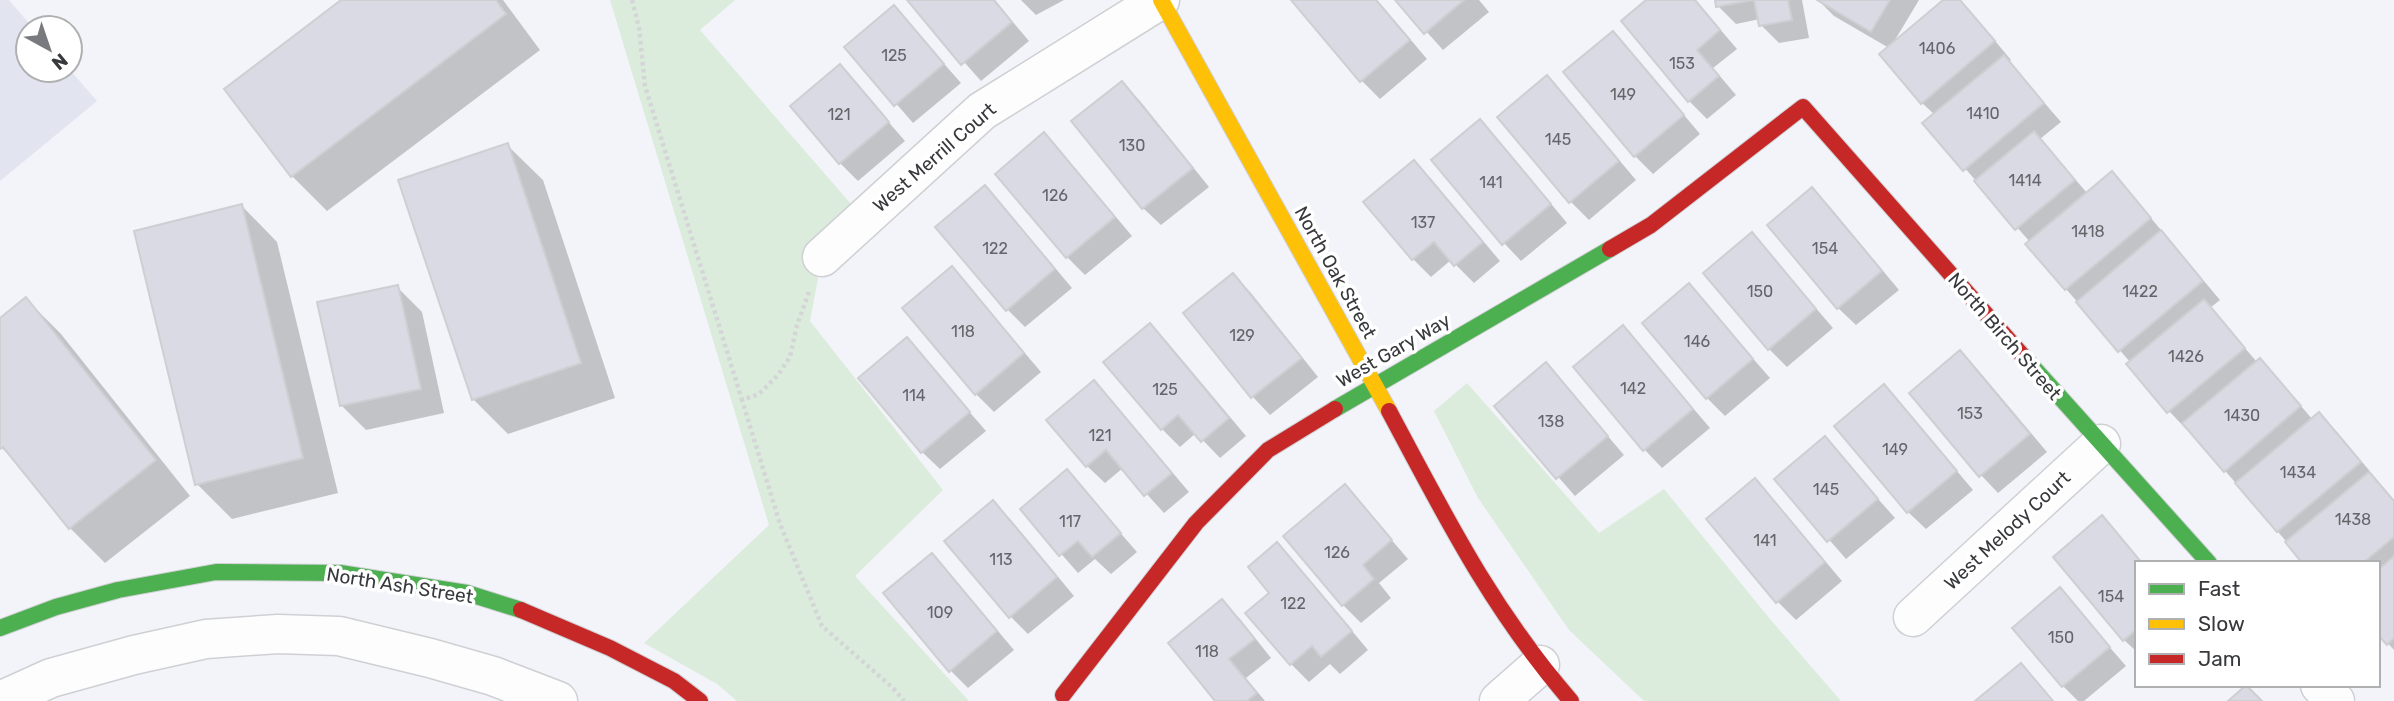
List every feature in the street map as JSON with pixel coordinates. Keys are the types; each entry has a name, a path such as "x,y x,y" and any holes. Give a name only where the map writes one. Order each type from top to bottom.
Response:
{"street":[{"name":"West Merrill Court","path":"822,257 982,111 1160,0"},
{"name":"North Oak Street","path":"1160,0 1375,384 1447,523 1487,590 1540,665 1569,700"},
{"name":"West Gary Way","path":"1063,695 1196,523 1268,450 1375,384 1651,225 1803,107"},
{"name":"North Birch Street","path":"1803,107 2207,561"},
{"name":"West Melody Court","path":"1913,617 2101,444"},
{"name":"North Ash Street","path":"0,628 56,607 118,590 216,572 340,573 467,593 533,614 674,681 699,701"},
{"path":"0,701 51,678 134,655 206,639 278,634 338,636 430,658 493,676 558,701"},
{"path":"1499,701 1540,665"},
{"path":"2322,687 2335,701"}],"path":[{"path":"632,0 639,28 645,86 780,524 822,626 904,701"},
{"path":"742,400 759,394 778,375 790,357 797,325 822,257"}],"shaded area":[{"path":"0,0 9,0 21,14 14,14 14,84 82,84 97,101 0,181"}],"green space":[{"path":"610,0 735,0 700,30 864,219 822,257 810,321 943,490 855,576 969,701 737,701 717,684 644,643 769,525"},
{"path":"1467,383 1599,533 1664,489 1841,701 1644,701 1569,630 1478,498 1434,411"}],"building":[{"path":"341,0 496,0 506,14 291,177 224,89"},
{"path":"907,0 994,0 1012,22 961,65"},
{"path":"1291,0 1376,0 1410,40 1360,82"},
{"path":"1395,0 1464,0 1424,34"},
{"path":"1646,0 1695,0 1720,30 1697,50 1719,76 1688,102 1621,21"},
{"path":"1715,0 1753,0 1716,7"},
{"path":"1754,0 1788,0 1792,20 1759,26"},
{"path":"1817,0 1890,0 1871,32"},
{"path":"1943,0 1960,0 1995,41 1921,104 1879,54"},
{"path":"894,5 944,64 894,106 844,47"},
{"path":"1613,31 1684,115 1634,157 1563,72"},
{"path":"2004,55 2044,103 1963,171 1922,123"},
{"path":"840,64 889,122 839,164 790,106"},
{"path":"1547,75 1619,161 1569,203 1497,117"},
{"path":"1122,81 1193,168 1142,209 1071,121"},
{"path":"1480,119 1551,204 1502,245 1431,160"},
{"path":"2034,131 2075,180 2015,230 1974,181"},
{"path":"1044,132 1115,217 1066,258 995,174"},
{"path":"508,143 581,363 472,400 398,180"},
{"path":"1414,160 1483,242 1454,266 1434,242 1412,260 1363,202"},
{"path":"2112,171 2151,218 2065,290 2025,244"},
{"path":"985,185 1055,269 1006,311 935,227"},
{"path":"1812,187 1882,271 1837,309 1767,225"},
{"path":"242,204 303,458 195,485 134,231"},
{"path":"2161,230 2203,281 2118,352 2076,302"},
{"path":"1752,232 1816,309 1768,350 1703,273"},
{"path":"952,266 1024,353 975,395 902,308"},
{"path":"1233,273 1302,358 1251,398 1183,313"},
{"path":"1689,283 1753,359 1706,399 1642,323"},
{"path":"398,285 421,389 340,406 317,302"},
{"path":"26,297 156,460 69,529 3,447 0,449 0,318"},
{"path":"2204,299 2245,348 2167,413 2126,364"},
{"path":"1150,323 1229,418 1201,442 1178,415 1161,430 1103,362"},
{"path":"1623,325 1693,409 1643,451 1573,367"},
{"path":"907,337 970,412 921,453 858,378"},
{"path":"1960,350 2030,434 1979,477 1909,393"},
{"path":"2260,358 2301,406 2224,472 2182,423"},
{"path":"1546,362 1608,436 1556,479 1494,406"},
{"path":"1094,380 1172,473 1144,496 1106,450 1086,467 1046,420"},
{"path":"1884,384 1957,471 1907,513 1834,426"},
{"path":"2319,412 2361,462 2277,532 2235,483"},
{"path":"1825,436 1878,499 1827,542 1774,479"},
{"path":"1067,469 1121,533 1092,557 1078,541 1059,556 1020,509"},
{"path":"2369,472 2394,501 2394,537 2365,561 2300,561 2285,542"},
{"path":"1755,478 1825,562 1776,603 1706,519"},
{"path":"1345,484 1392,540 1363,565 1374,579 1342,606 1283,536"},
{"path":"993,500 1057,577 1009,618 944,541"},
{"path":"2102,515 2140,561 2135,561 2135,631 2123,641 2053,557"},
{"path":"1277,542 1352,631 1321,657 1312,646 1290,665 1245,613 1269,593 1248,567"},
{"path":"932,553 997,631 949,672 883,593"},
{"path":"2394,556 2394,638 2387,645 2380,637 2380,568"},
{"path":"2060,587 2110,647 2062,687 2012,628"},
{"path":"1222,599 1255,639 1229,659 1257,693 1247,701 1215,701 1168,643"},
{"path":"2021,663 2053,701 1975,701"},
{"path":"2244,687 2248,687 2262,701 2228,701"}],"traffic: fast":[{"path":"1335,409 1610,249"},
{"path":"2023,356 2207,561"},
{"path":"0,628 56,607 118,590 216,572 340,573 467,593 521,610"}],"traffic: slow":[{"path":"1161,0 1389,411"}],"traffic: jam":[{"path":"1610,249 1651,225 1803,107 2023,356"},
{"path":"1063,695 1196,523 1268,450 1335,409"},
{"path":"1389,411 1450,525 1493,597 1571,701"},
{"path":"521,610 610,648 674,681 700,701"}]}
